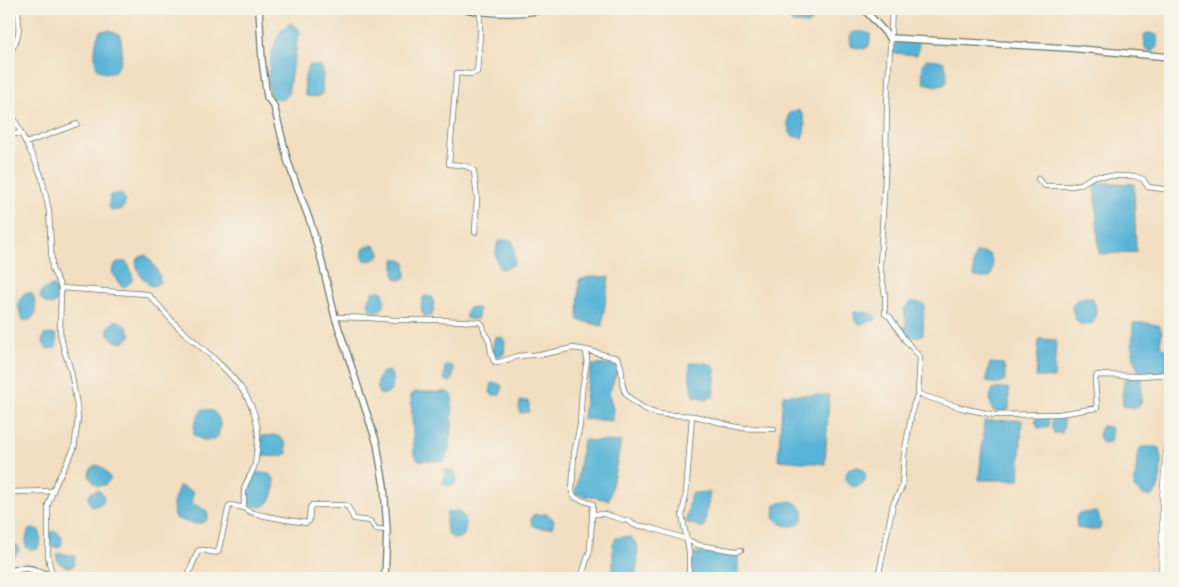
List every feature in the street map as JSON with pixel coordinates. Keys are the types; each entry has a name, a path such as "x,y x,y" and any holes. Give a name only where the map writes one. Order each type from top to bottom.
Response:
{"highway":[{"path":"1163,578 1164,494 1169,458 1170,426"}],"street":[{"path":"9,53 16,43 19,34 18,9"},
{"path":"259,9 262,60 267,97 274,106 288,162 311,224 335,317 377,444 384,486 387,530 385,578"},
{"path":"464,9 480,12 534,12 549,9"},
{"path":"864,9 890,38 1068,48 1170,57"},
{"path":"878,578 893,504 902,487 904,455 913,406 918,394 920,357 905,340 890,316 885,314 885,294 880,266 892,9"},
{"path":"475,232 477,198 474,171 470,166 448,164 457,73 471,74 477,72 480,12"},
{"path":"9,99 13,116 42,178 49,211 52,268 60,284 60,332 71,371 78,419 74,449 52,491 48,505 48,555 54,578"},
{"path":"26,143 77,124"},
{"path":"9,134 21,133"},
{"path":"1038,179 1045,186 1072,186 1082,184 1094,176 1134,176 1143,179 1148,188 1170,190"},
{"path":"60,288 148,294 175,324 230,375 247,398 254,410 257,421 258,447 254,466 246,481 243,494 244,508"},
{"path":"335,317 480,322 488,338 492,358 497,363 518,356 580,348 617,358 620,361 622,386 625,393 634,403 652,412 664,415 692,416 742,428 774,428"},
{"path":"581,578 590,550 593,504 576,498 572,492 574,453 580,425 582,390 587,360 586,350"},
{"path":"918,394 962,408 986,413 1011,415 1059,414 1098,408 1095,380 1098,375 1141,376 1170,374"},
{"path":"687,578 689,573 689,552 682,515 686,494 692,416"},
{"path":"9,492 52,491"},
{"path":"187,578 200,549 214,553 218,552 228,506 244,508 261,515 306,523 309,521 312,505 344,505 348,507 354,519 370,521 376,529 387,530"},
{"path":"592,514 604,514 612,518 629,521 634,525 648,527 686,539 698,545 736,551 741,550"},
{"path":"9,572 30,568 54,578"}],"water":[{"path":"788,9 809,9 812,22 808,24 792,23 788,17"},
{"path":"291,23 297,27 300,33 297,40 288,95 284,99 271,98 268,83 272,54 281,31"},
{"path":"110,30 120,35 122,55 117,69 113,73 105,73 97,69 96,45 100,31"},
{"path":"852,32 870,34 868,47 864,49 852,47 850,39"},
{"path":"1150,33 1157,35 1157,44 1154,51 1147,51 1145,47 1144,36"},
{"path":"896,40 918,41 917,55 893,53"},
{"path":"926,59 944,62 947,73 947,82 945,84 937,86 924,83 922,71"},
{"path":"309,65 320,66 323,70 322,94 318,97 305,96 305,76"},
{"path":"800,111 804,121 805,128 802,138 792,136 788,128 789,113"},
{"path":"1095,182 1134,184 1136,252 1099,254"},
{"path":"121,193 125,201 124,206 119,210 111,210 109,206 110,195"},
{"path":"511,240 513,242 515,262 512,266 500,269 496,259 496,252 498,242"},
{"path":"371,245 377,248 380,254 373,260 364,260 363,251"},
{"path":"976,253 990,255 993,266 990,277 975,277 973,265"},
{"path":"146,255 159,275 160,282 156,285 151,286 148,284 138,269 136,261"},
{"path":"394,259 405,262 406,274 405,278 401,280 397,279 394,274"},
{"path":"117,262 126,262 132,276 132,281 122,287 112,274 113,267"},
{"path":"594,276 609,277 602,326 578,320 579,280"},
{"path":"53,286 56,291 57,301 52,305 45,303 40,297 45,290"},
{"path":"380,291 383,293 384,306 374,312 369,307 369,300 373,292"},
{"path":"25,293 31,293 34,297 36,314 30,320 23,320 19,309 20,299"},
{"path":"424,296 432,297 433,299 432,316 424,316 421,306"},
{"path":"1092,298 1094,301 1096,313 1093,323 1083,325 1075,319 1072,306 1078,299"},
{"path":"912,301 924,304 923,335 914,337 905,333 904,309"},
{"path":"468,308 479,309 477,319 466,318"},
{"path":"854,312 869,313 876,317 875,320 860,324 855,321"},
{"path":"117,320 124,324 131,335 128,339 121,342 115,341 107,331 109,326"},
{"path":"1133,323 1148,323 1160,326 1162,333 1160,345 1167,350 1164,373 1139,372 1133,354"},
{"path":"44,335 56,335 56,348 47,349 43,342 43,337"},
{"path":"495,337 503,338 505,342 504,354 501,356 494,354 493,345"},
{"path":"1039,339 1056,340 1054,378 1036,377"},
{"path":"690,363 706,363 715,368 713,397 706,399 694,396 692,393"},
{"path":"990,363 1003,364 1005,380 996,383 987,382"},
{"path":"616,364 617,371 609,394 613,409 612,421 583,419 586,389 592,365"},
{"path":"449,365 454,368 450,382 444,379 445,366"},
{"path":"388,371 393,383 390,392 379,394 377,386 379,378 381,373"},
{"path":"1142,378 1141,404 1136,408 1123,406 1122,392 1125,379"},
{"path":"492,383 501,385 500,395 492,395 490,392"},
{"path":"993,389 1009,389 1009,409 996,412 992,410 991,394"},
{"path":"416,392 448,392 452,395 451,439 444,461 418,460 414,456 411,396"},
{"path":"783,395 829,395 825,464 778,460"},
{"path":"520,401 528,401 529,412 520,413"},
{"path":"203,409 211,410 218,416 220,428 216,439 205,440 194,435 198,415"},
{"path":"1037,416 1048,417 1049,426 1038,428 1035,421"},
{"path":"1052,416 1063,418 1062,433 1054,433 1052,429"},
{"path":"1022,420 1019,480 979,480 984,421"},
{"path":"1102,426 1112,429 1110,442 1102,443 1100,441 1099,431"},
{"path":"274,435 280,437 284,442 287,454 274,457 261,455 259,449 261,436"},
{"path":"583,440 621,442 609,500 575,494"},
{"path":"1141,447 1160,448 1159,482 1157,491 1151,497 1143,495 1134,488 1138,451"},
{"path":"95,465 103,468 111,479 105,485 97,486 89,476 90,471"},
{"path":"858,467 863,469 866,476 861,485 851,486 847,483 846,477 849,468"},
{"path":"445,470 454,471 457,478 455,483 450,485 443,484"},
{"path":"255,472 269,474 274,478 275,485 269,502 260,507 247,503 246,499 248,483"},
{"path":"179,486 194,492 192,504 207,511 206,521 194,524 174,517 173,504"},
{"path":"97,490 101,492 104,500 100,505 92,506 89,501 89,495"},
{"path":"710,492 704,528 686,522 691,493"},
{"path":"791,501 803,511 803,517 801,522 790,526 782,524 774,518 775,504"},
{"path":"459,511 464,519 465,532 464,535 454,539 447,533 447,512"},
{"path":"1079,513 1098,513 1101,525 1099,530 1077,528 1076,516"},
{"path":"546,514 553,519 552,527 541,528 532,525 533,515"},
{"path":"31,529 39,530 41,537 37,549 31,550 26,547 26,539 28,531"},
{"path":"55,531 61,536 62,540 58,548 52,546 49,542 49,532"},
{"path":"631,537 637,544 638,558 635,578 617,578 613,576 613,544 616,538"},
{"path":"17,545 19,550 14,557 9,556 9,547"},
{"path":"694,553 738,554 738,578 690,578"},
{"path":"57,554 75,556 74,566 65,566 59,563"}]}
